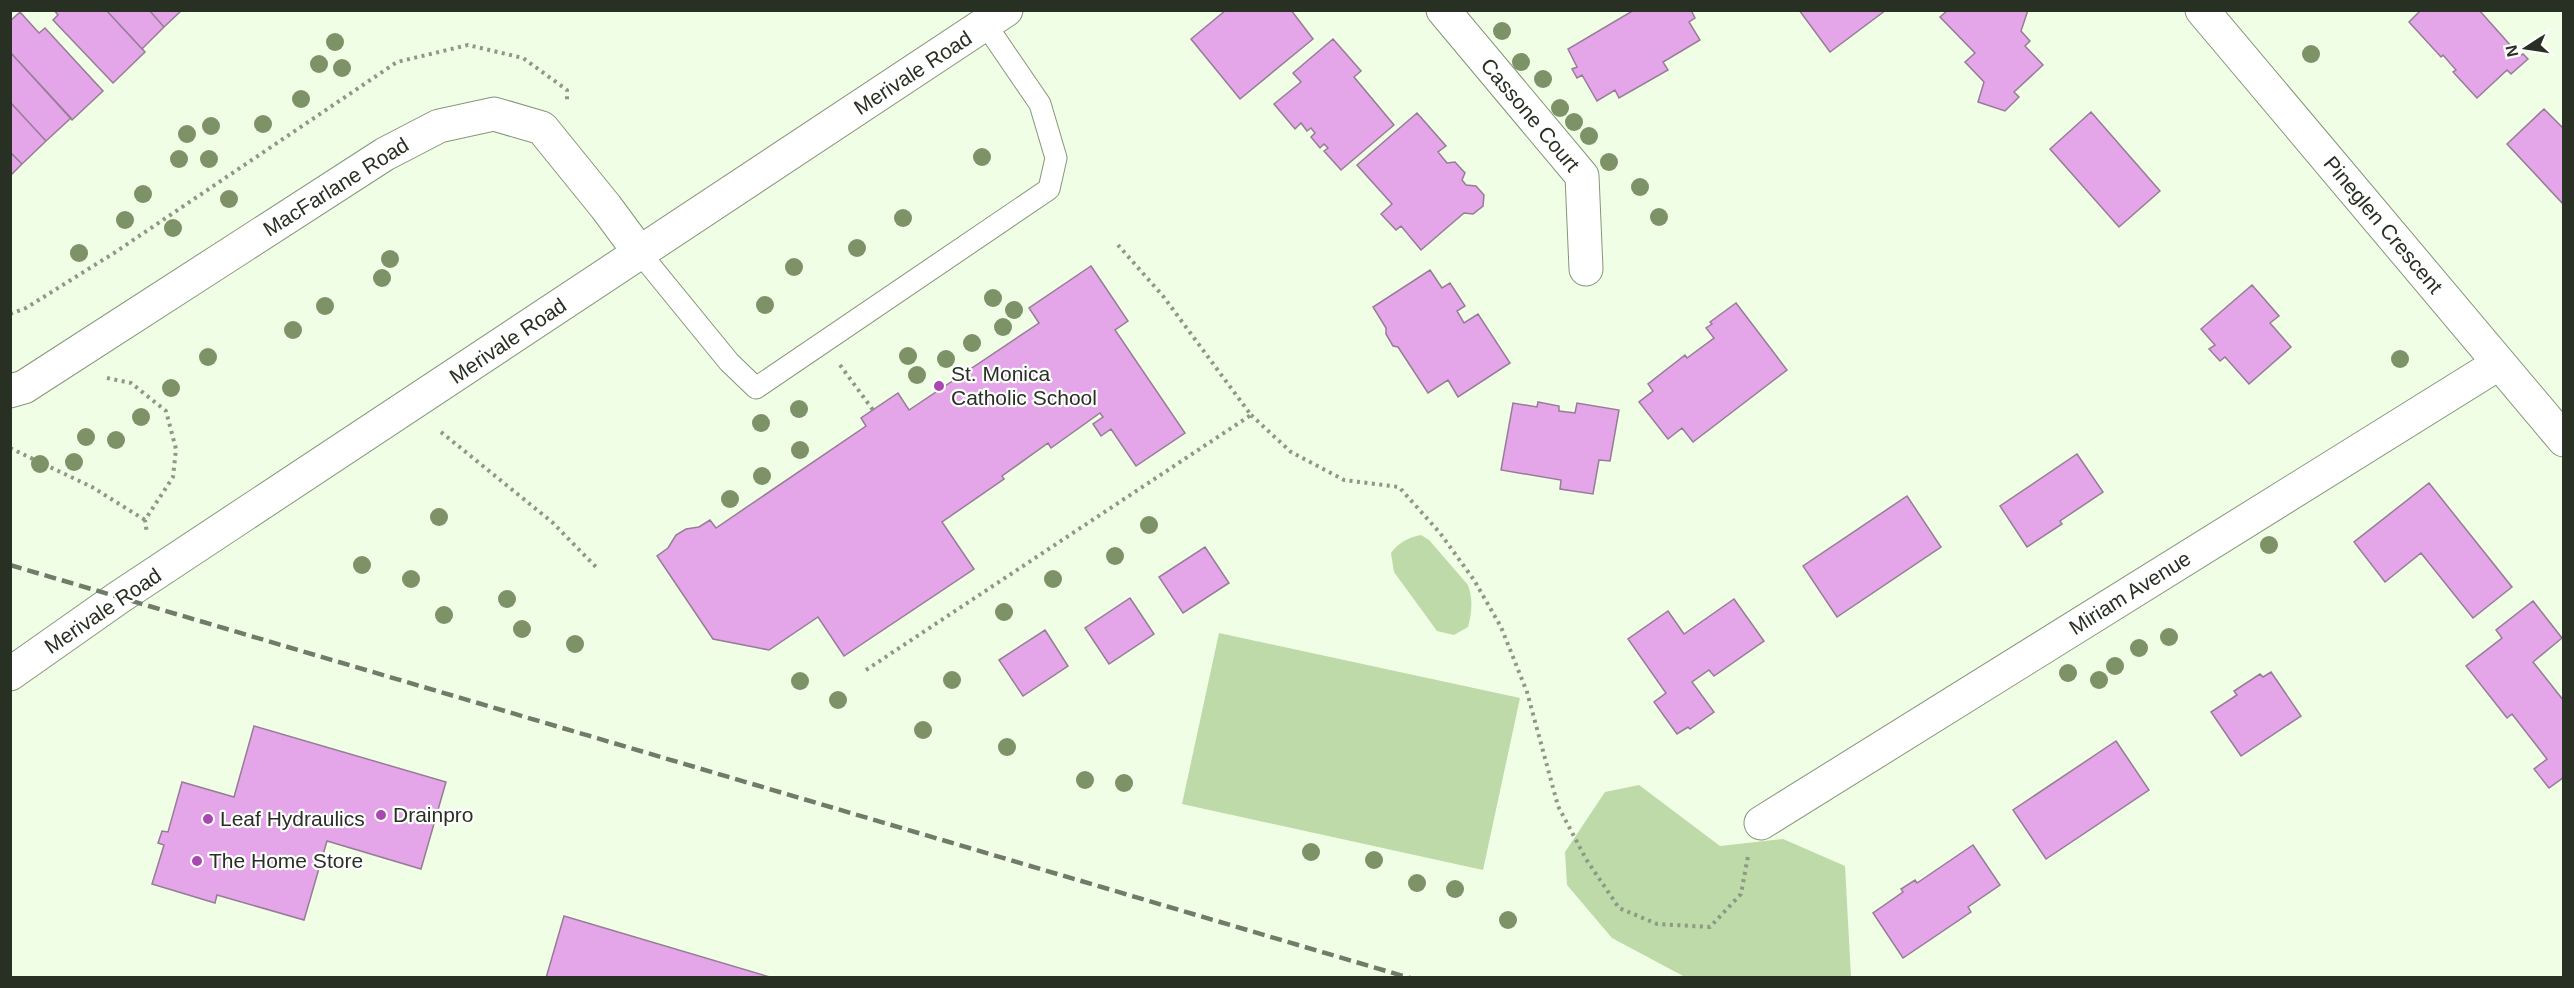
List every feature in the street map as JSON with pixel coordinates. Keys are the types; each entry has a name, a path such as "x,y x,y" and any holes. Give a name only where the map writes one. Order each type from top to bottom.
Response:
{"street":[{"name":"Cassone Court","path":"1443,10 1582,176 1586,269"},
{"name":"Pineglen Crescent","path":"2202,10 2564,440"},
{"name":"Merivale Road","path":"10,674 118,598 996,18"},
{"name":"MacFarlane Road","path":"10,391 24,387 385,154 440,126 494,114 542,128 564,153 640,253"},
{"name":"Miriam Avenue","path":"1761,822 2498,364"}],"lane":[{"path":"640,253 729,362 756,388 1049,189 1056,158 1040,104 996,18"}],"path":[{"path":"10,314 26,308 114,254 397,62 468,45 524,58 567,90 564,153"},
{"path":"1118,245 1163,296 1251,415 1291,452 1344,480 1399,487 1454,552 1474,580 1501,627 1527,692 1558,806 1586,859 1619,908 1657,924 1710,927 1741,894 1750,838 1761,822"},
{"path":"824,342 873,410"},
{"path":"52,368 131,382 166,411 176,449 173,477 145,520 153,577"},
{"path":"866,669 1251,415"},
{"path":"441,432 552,522 596,567"},
{"path":"10,448 92,487 145,520"}],"green space":[{"path":"1421,535 1429,540 1468,585 1471,606 1468,627 1454,635 1437,631 1394,572 1391,553 1404,541"},
{"path":"1219,633 1520,698 1483,870 1182,804"},
{"path":"1639,785 1720,846 1783,839 1845,866 1851,977 1685,977 1612,938 1567,885 1565,852 1605,792"}],"building":[{"path":"54,10 106,10 145,52 113,83 53,20 58,15"},
{"path":"106,10 149,10 164,27 142,49"},
{"path":"149,10 182,10 164,27"},
{"path":"1226,10 1291,10 1313,39 1240,99 1191,39"},
{"path":"1634,10 1691,10 1695,18 1689,22 1700,40 1663,62 1668,70 1619,98 1615,90 1597,101 1582,75 1577,78 1572,69 1577,67 1568,49"},
{"path":"1799,10 1886,10 1830,52"},
{"path":"1948,10 2028,10 2021,31 2030,41 2025,46 2043,65 2014,92 2019,97 2005,111 1978,102 1984,82 1965,62 1975,53 1940,17"},
{"path":"2421,10 2479,10 2520,56 2523,54 2528,59 2511,74 2507,70 2477,98 2453,72 2456,70 2443,55 2441,57 2409,22"},
{"path":"20,12 39,33 45,28 103,91 72,120 10,52 10,21"},
{"path":"1333,39 1361,71 1354,77 1394,125 1341,170 1324,151 1328,148 1324,144 1320,148 1311,137 1315,133 1311,128 1307,131 1301,123 1295,129 1274,104 1301,82 1293,73"},
{"path":"10,52 71,118 46,141 10,102"},
{"path":"10,102 46,141 22,164 10,152"},
{"path":"2544,109 2564,129 2564,205 2507,144"},
{"path":"2091,112 2160,191 2119,227 2050,149"},
{"path":"1417,113 1446,146 1438,152 1447,163 1455,162 1465,173 1462,180 1466,185 1476,186 1484,195 1483,206 1473,214 1464,213 1421,250 1401,226 1396,230 1381,214 1392,204 1357,165"},
{"path":"10,152 22,164 10,176"},
{"path":"1091,266 1128,321 1115,330 1185,433 1136,466 1111,429 1101,436 1093,424 1103,417 1100,413 1051,448 1048,443 1002,476 1004,479 942,522 974,569 844,656 818,617 769,650 713,639 657,556 668,548 676,535 686,529 699,527 710,520 716,528 866,426 861,418 898,393 909,410 1039,323 1029,308"},
{"path":"1430,270 1442,288 1450,283 1465,306 1457,311 1464,323 1478,314 1510,363 1458,397 1448,380 1428,393 1398,347 1393,346 1386,334 1386,328 1373,307"},
{"path":"2252,285 2279,316 2270,323 2291,347 2249,384 2225,357 2220,361 2209,349 2215,345 2201,329"},
{"path":"1736,303 1787,370 1693,442 1682,428 1668,439 1639,402 1653,391 1648,384 1685,355 1687,358 1714,338 1706,328 1712,324 1710,322"},
{"path":"1538,402 1559,406 1559,411 1575,413 1577,403 1619,410 1610,461 1599,460 1593,494 1560,489 1561,480 1501,470 1513,403 1537,407"},
{"path":"2077,454 2103,492 2060,521 2062,524 2027,547 2000,506"},
{"path":"2429,483 2512,587 2473,618 2421,553 2385,582 2354,542"},
{"path":"1907,496 1941,547 1837,617 1803,566"},
{"path":"1205,547 1229,583 1183,613 1159,577"},
{"path":"1130,598 1154,634 1109,664 1085,628"},
{"path":"1734,599 1764,641 1714,676 1709,670 1692,682 1714,712 1690,729 1688,727 1677,734 1654,702 1666,693 1628,639 1668,611 1684,634"},
{"path":"2533,601 2562,638 2533,662 2564,701 2564,777 2549,788 2534,769 2547,759 2512,714 2507,718 2466,666 2502,638 2496,630"},
{"path":"1045,630 1068,666 1023,696 999,660"},
{"path":"2271,672 2301,716 2241,756 2211,712 2237,695 2234,691 2260,674 2263,677"},
{"path":"254,726 446,782 421,869 327,841 304,920 217,895 215,903 152,884 164,845 158,843 162,831 168,832 182,782 234,797"},
{"path":"2116,741 2149,790 2046,859 2013,810"},
{"path":"1973,845 2000,885 1968,907 1971,912 1903,958 1873,913 1903,892 1901,889 1915,880 1917,883"},
{"path":"564,916 773,978 546,978"}],"railway":[{"path":"10,565 1410,978"}],"place":[{"name":"St. Monica Catholic School","path":"939,386"},
{"name":"Drainpro","path":"381,815"},
{"name":"Leaf Hydraulics","path":"208,819"},
{"name":"The Home Store","path":"197,861"}]}
